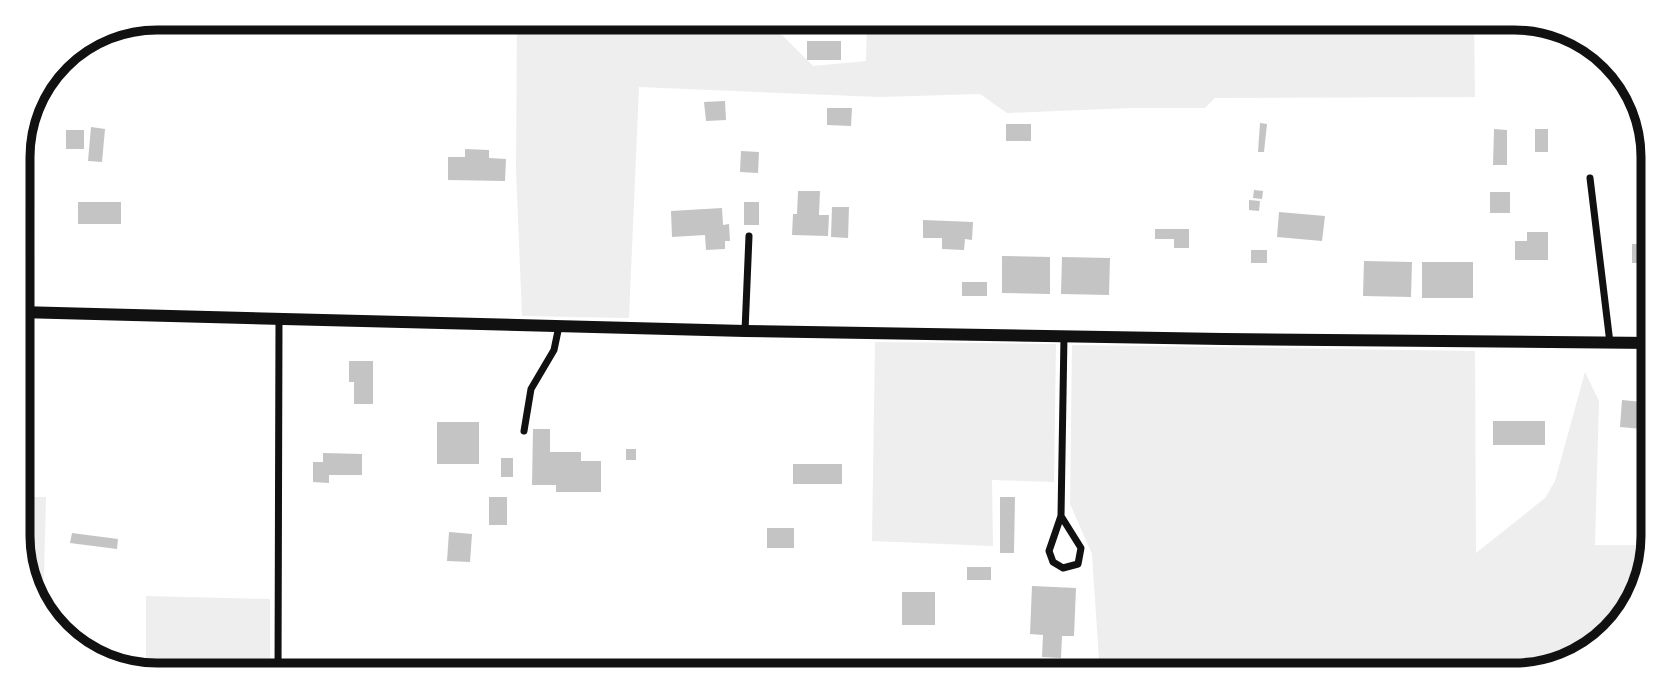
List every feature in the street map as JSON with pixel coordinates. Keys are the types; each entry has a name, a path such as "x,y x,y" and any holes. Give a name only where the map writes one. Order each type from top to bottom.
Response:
{"street":[{"path":"1590,178 1610,343"},
{"path":"745,331 749,236"},
{"path":"30,312 745,331 1641,343"},
{"path":"278,663 279,319"},
{"path":"524,431 531,389 554,350 559,326"},
{"path":"1061,516 1081,548 1078,564 1063,568 1053,562 1049,551 1061,516 1064,335"}],"shaded area":[{"path":"517,30 769,30 782,35 813,66 866,61 867,30 1474,30 1475,97 1215,98 1205,108 1007,113 980,94 879,97 639,87 629,318 522,316 516,169"},
{"path":"875,342 1056,344 1054,482 992,480 993,546 872,541"},
{"path":"1072,345 1475,351 1476,553 1545,498 1555,481 1585,372 1599,401 1595,545 1640,545 1640,553 1635,577 1628,593 1604,626 1571,650 1539,661 1099,663 1092,554 1070,504"},
{"path":"30,497 46,497 44,594 32,561"},
{"path":"146,596 270,599 270,663 146,663"}],"building":[{"path":"807,41 841,41 841,60 807,60"},
{"path":"725,101 726,120 706,121 704,102"},
{"path":"827,108 852,108 851,126 827,125"},
{"path":"1260,123 1267,124 1264,152 1258,152"},
{"path":"1006,124 1031,124 1031,141 1006,141"},
{"path":"91,127 105,129 102,162 88,161"},
{"path":"1494,129 1507,130 1507,165 1493,165"},
{"path":"1535,129 1548,129 1548,152 1535,152"},
{"path":"66,130 84,130 84,149 66,149"},
{"path":"465,149 489,150 489,158 506,159 505,181 448,180 448,157 465,157"},
{"path":"741,151 759,152 758,173 740,172"},
{"path":"1254,190 1263,191 1262,199 1253,198"},
{"path":"798,191 820,191 819,215 829,215 828,236 792,235 793,214 797,214"},
{"path":"1490,192 1510,192 1510,213 1490,213"},
{"path":"1249,200 1260,201 1259,211 1249,210"},
{"path":"78,202 121,202 121,224 78,224"},
{"path":"744,202 759,202 759,225 744,225"},
{"path":"832,207 849,207 848,238 831,237"},
{"path":"722,208 723,225 729,224 730,241 725,241 725,249 706,250 705,235 672,237 671,211"},
{"path":"1279,212 1325,216 1322,241 1277,237"},
{"path":"923,220 973,222 972,240 965,239 964,250 942,249 942,238 923,238"},
{"path":"1155,229 1189,229 1189,248 1174,248 1174,239 1155,239"},
{"path":"1527,232 1548,232 1548,260 1515,260 1515,241 1527,241"},
{"path":"1632,244 1641,244 1641,263 1632,263"},
{"path":"1251,250 1267,250 1267,263 1251,263"},
{"path":"1002,256 1050,257 1050,294 1002,293"},
{"path":"1062,257 1110,258 1109,295 1061,294"},
{"path":"1364,261 1412,262 1411,297 1363,296"},
{"path":"1422,262 1473,262 1473,298 1422,298"},
{"path":"962,282 987,282 987,296 962,296"},
{"path":"349,361 373,361 373,404 354,404 354,382 349,382"},
{"path":"1622,400 1641,402 1641,429 1620,427"},
{"path":"1493,421 1545,421 1545,445 1493,445"},
{"path":"437,422 479,422 479,464 437,464"},
{"path":"533,429 550,429 550,452 581,452 581,461 601,461 601,492 556,492 556,485 532,485"},
{"path":"626,449 636,449 636,460 626,460"},
{"path":"323,453 362,454 362,475 329,475 329,483 313,482 313,462 323,462"},
{"path":"501,458 513,458 513,477 501,477"},
{"path":"793,464 842,464 842,484 793,484"},
{"path":"489,497 507,497 507,525 489,525"},
{"path":"1000,497 1015,497 1014,553 1000,553"},
{"path":"767,528 794,528 794,548 767,548"},
{"path":"449,532 472,534 470,562 447,561"},
{"path":"72,533 118,539 117,549 70,543"},
{"path":"967,567 991,567 991,580 967,580"},
{"path":"1032,586 1076,588 1074,636 1062,636 1061,658 1042,657 1043,635 1030,634"},
{"path":"902,592 935,592 935,625 902,625"}]}
